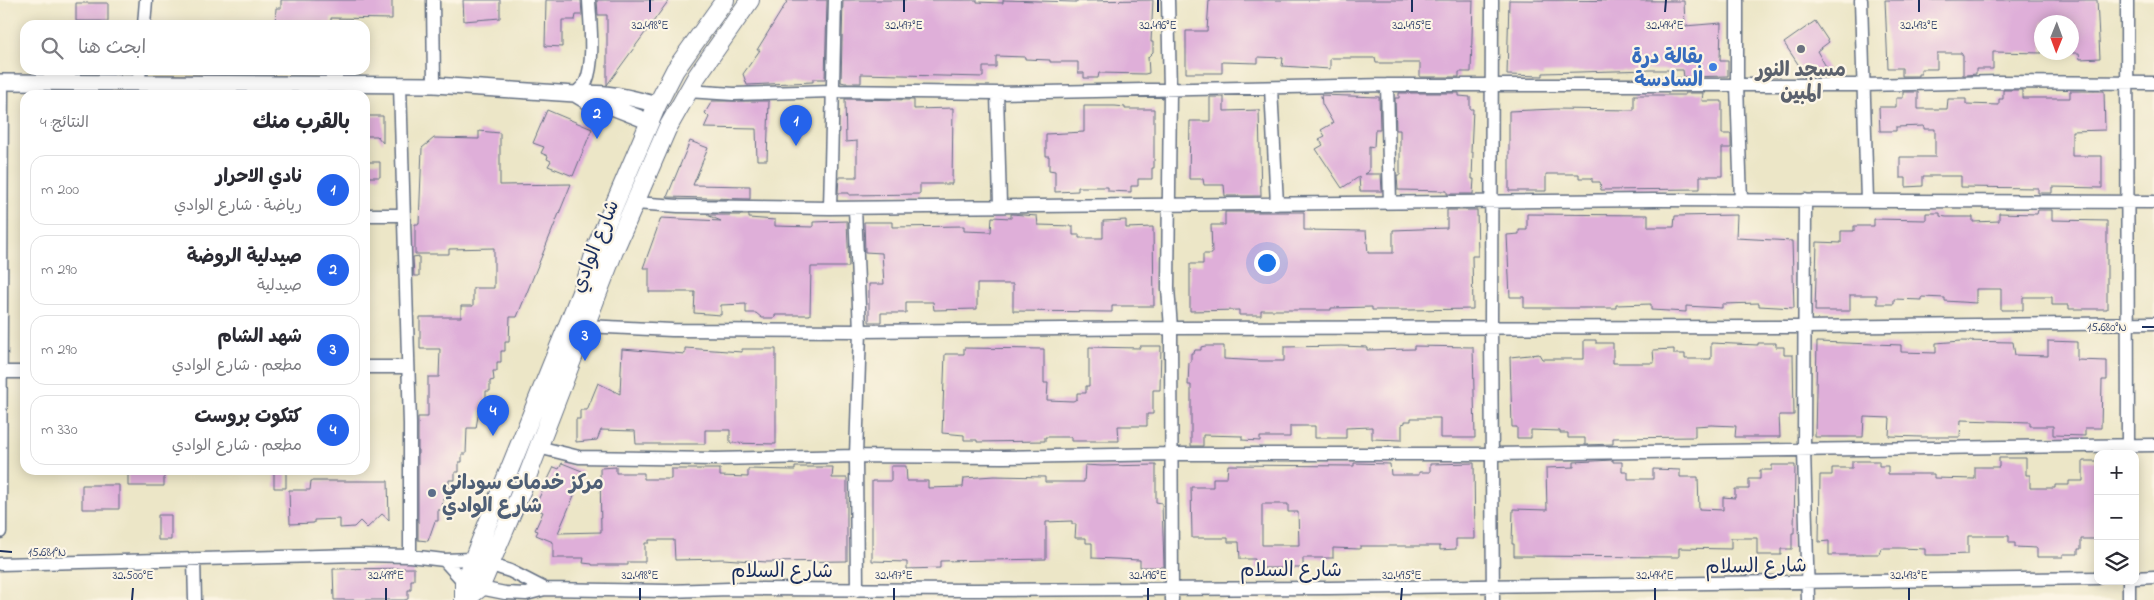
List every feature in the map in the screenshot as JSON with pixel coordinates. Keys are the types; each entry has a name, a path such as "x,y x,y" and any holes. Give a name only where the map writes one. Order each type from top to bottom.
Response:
{"main road":[{"name":"شارع الوادي","path":"472,585 473,559 588,274 597,245 650,122 675,70 725,0"},
{"name":"شارع الوادي","path":"472,585 490,563 538,447 614,251 667,129 687,91 750,0"},
{"path":"464,600 472,585"}],"street":[{"path":"144,20 146,0"},
{"path":"433,0 434,84"},
{"path":"575,94 585,83 588,73 591,48 589,0"},
{"path":"830,208 835,0"},
{"path":"1168,0 1170,90 1168,288 1171,328 1172,594"},
{"path":"1492,0 1491,327 1493,600"},
{"path":"1737,0 1737,85 1741,201"},
{"path":"1861,0 1867,201"},
{"path":"2128,0 2128,449"},
{"path":"0,532 1,82 139,77 176,90 317,90 434,84 575,94 594,92 614,94 657,106"},
{"path":"687,91 734,94 832,91 1170,90 1388,85 2154,83"},
{"path":"400,85 410,424 410,556"},
{"path":"1388,85 1390,203"},
{"path":"1271,88 1277,204"},
{"path":"998,92 1000,205"},
{"path":"575,94 590,103 612,107 650,122"},
{"path":"635,203 678,206 855,208 1000,205 1805,200 2154,202"},
{"path":"1805,200 1804,450 1808,600"},
{"path":"855,208 860,331 856,456 857,590"},
{"path":"370,215 403,215"},
{"path":"585,326 662,330 860,331 1171,328 1805,328 2154,323"},
{"path":"370,367 407,367"},
{"path":"1,372 20,372"},
{"path":"538,447 579,457 716,459 856,456 1003,457 1172,454 1492,454 1804,450 2128,449 2154,445"},
{"name":"شارع السلام","path":"0,564 360,554 410,556 444,560 473,559 490,563 510,570 545,589"},
{"path":"194,560 195,600"},
{"path":"444,560 472,585"},
{"path":"2139,578 2154,577"},
{"name":"شارع السلام","path":"472,585 505,593 526,594 545,589 666,595 730,588 804,594 857,590 974,595 1329,594 1493,586 2094,578"},
{"path":"2129,585 2129,600"}],"building":[{"path":"281,0 392,0 392,19 331,18 331,20 275,20 276,8 281,8"},
{"path":"463,0 500,0 500,18 464,21"},
{"path":"546,0 581,0 582,15 576,15 575,20 562,20 562,47 545,46"},
{"path":"597,0 669,0 607,85 607,15 598,15"},
{"path":"788,0 827,0 825,79 813,79 813,82 747,85 743,74 760,50 757,50"},
{"path":"843,0 977,0 977,2 1003,3 1003,0 1076,2 1153,0 1151,42 1153,42 1153,52 1148,57 1149,73 1099,73 1098,78 1084,78 1084,73 1078,73 1078,62 1050,62 1050,60 1025,59 1025,57 996,56 996,67 983,67 983,77 861,74 861,83 845,83 841,82"},
{"path":"1209,0 1473,0 1471,72 1459,72 1459,77 1420,77 1420,63 1376,63 1375,58 1330,58 1330,69 1282,66 1283,58 1258,57 1258,63 1222,62 1222,73 1186,73 1186,31 1207,31"},
{"path":"1509,0 1684,1 1685,26 1721,23 1720,61 1728,61 1728,76 1684,77 1683,70 1543,73 1543,76 1507,75"},
{"path":"1885,0 2097,0 2100,58 2080,59 2079,15 2034,15 2034,53 1993,52 1993,69 1976,69 1976,74 1963,75 1963,56 1961,53 1937,53 1937,69 1921,69 1921,74 1918,74 1918,76 1902,76 1902,68 1888,68"},
{"path":"76,3 108,3 108,20 76,20"},
{"path":"1815,21 1829,42 1817,51 1828,70 1827,77 1802,77 1802,70 1784,43"},
{"path":"2003,90 2022,90 2022,98 2070,98 2070,91 2104,91 2105,130 2072,131 2072,156 2102,156 2102,188 2052,187 2052,193 2038,193 2038,188 1961,187 1961,176 1923,176 1923,186 1906,187 1906,178 1900,178 1900,157 1935,157 1935,129 1924,129 1924,126 1896,127 1896,131 1880,131 1879,107 1896,107 1896,98 1903,98 1903,92 1918,92 1918,109 1947,109 1948,99 1966,99 1966,104 1999,105 1999,99 2003,99"},
{"path":"1399,93 1459,93 1459,96 1470,97 1470,109 1473,109 1471,152 1473,152 1473,194 1447,194 1447,191 1398,190 1400,130 1396,130 1395,98 1399,98"},
{"path":"1685,93 1703,93 1702,101 1722,101 1722,134 1731,134 1731,148 1722,148 1722,176 1700,176 1700,189 1601,190 1600,182 1592,182 1592,178 1579,178 1579,174 1546,174 1546,191 1509,191 1509,111 1555,109 1634,110 1634,95 1685,95"},
{"path":"1321,95 1379,97 1380,130 1375,130 1374,147 1369,146 1369,171 1364,174 1381,174 1382,191 1360,191 1359,177 1342,188 1316,149 1323,145 1319,139 1325,136 1321,130 1333,123 1322,104"},
{"path":"1210,97 1224,97 1224,111 1259,110 1261,196 1225,196 1224,185 1204,185 1203,179 1189,179 1190,121 1210,121"},
{"path":"845,99 914,100 914,109 953,108 952,184 920,184 920,194 849,195 849,193 838,193 839,177 857,177 857,141 846,142"},
{"path":"712,101 769,101 767,160 757,160 756,129 704,128 709,117 705,113"},
{"path":"1084,106 1154,109 1154,168 1152,168 1152,179 1138,179 1138,186 1131,186 1131,192 1108,191 1108,187 1078,187 1078,191 1055,192 1055,171 1049,170 1049,156 1046,156 1046,134 1084,132"},
{"path":"547,110 592,129 573,176 548,166 551,161 547,159 548,156 541,153 544,147 533,143"},
{"path":"370,116 383,116 383,143 377,136 370,136"},
{"path":"479,131 500,133 500,185 571,184 517,317 510,317 509,342 505,342 505,351 501,351 501,362 497,362 497,371 493,371 494,380 490,381 490,391 486,391 486,401 482,401 483,410 479,410 476,428 467,428 466,454 462,454 462,462 459,462 459,472 455,472 455,480 449,480 449,499 443,499 442,510 438,510 438,521 435,521 428,541 418,540 418,417 428,417 428,377 439,377 440,349 420,349 420,317 461,317 461,306 473,306 473,288 494,288 494,248 449,249 449,254 415,254 415,224 419,224 422,148 434,138 479,139"},
{"path":"690,141 708,148 693,185 750,186 750,199 667,197"},
{"path":"370,162 380,162 380,177 370,177"},
{"path":"1447,210 1477,210 1478,256 1472,256 1473,309 1372,310 1372,307 1331,308 1331,310 1261,310 1261,315 1239,315 1239,310 1190,311 1190,264 1203,264 1203,254 1212,254 1211,225 1225,225 1225,212 1304,212 1304,230 1366,231 1368,253 1393,253 1393,230 1447,228"},
{"path":"2038,210 2052,210 2052,220 2107,221 2107,309 2069,309 2069,305 2052,305 2052,297 2023,297 2023,310 2001,310 2001,289 1976,289 1976,303 1945,301 1945,298 1922,297 1922,300 1894,299 1894,304 1877,304 1877,295 1850,295 1850,311 1815,311 1817,242 1841,243 1841,231 1854,231 1854,226 1874,226 1874,219 1926,220 1926,213 1940,213 1940,216 1946,217 1973,217 1973,222 1999,221 1999,213 2037,214"},
{"path":"1011,214 1037,216 1038,225 1073,226 1073,235 1079,235 1079,238 1103,238 1103,221 1126,220 1126,228 1153,227 1154,306 1112,306 1112,312 1013,311 1013,284 977,284 977,309 934,310 933,302 906,302 906,313 881,313 881,322 869,322 869,284 884,284 882,253 865,252 864,222 892,222 892,227 964,226 964,231 991,232 992,217 1011,218"},
{"path":"1527,214 1648,215 1648,227 1674,227 1675,216 1737,215 1736,238 1792,241 1794,308 1759,306 1759,303 1722,304 1722,308 1686,306 1686,312 1651,310 1651,304 1616,305 1616,308 1524,308 1524,297 1510,297 1507,235 1519,234 1519,230 1527,230"},
{"path":"707,215 749,215 749,218 775,220 775,226 813,227 813,222 847,221 849,267 811,267 810,315 775,315 775,318 762,318 756,313 746,313 746,304 721,305 721,315 694,313 695,292 649,292 649,268 643,268 661,218 721,221"},
{"path":"419,256 419,276 414,276 413,257"},
{"path":"1584,340 1596,340 1596,343 1613,343 1613,363 1654,363 1653,350 1674,349 1674,354 1685,354 1685,359 1711,359 1711,343 1758,345 1758,343 1776,343 1776,347 1784,347 1784,355 1793,355 1794,415 1779,415 1780,437 1735,437 1736,426 1711,425 1695,426 1695,437 1613,438 1613,444 1585,445 1585,438 1568,438 1568,433 1560,433 1560,431 1531,430 1531,438 1517,438 1517,427 1512,427 1510,357 1539,354 1542,359 1584,359"},
{"path":"1961,341 2013,342 2015,355 2048,356 2048,341 2077,342 2077,360 2107,361 2107,380 2102,380 2101,428 2085,428 2085,436 2053,435 2053,426 2030,426 2030,422 1961,420 1960,437 1889,436 1890,418 1864,417 1863,437 1815,437 1817,342 1901,345 1901,352 1936,353 1936,343"},
{"path":"1140,346 1161,346 1160,390 1153,390 1153,414 1147,414 1147,426 1118,426 1119,441 1071,441 1071,437 1045,437 1045,441 977,442 977,440 964,440 964,435 942,433 945,354 964,354 964,348 1044,349 1044,383 1048,383 1047,400 1073,401 1077,399 1077,393 1086,393 1086,386 1089,386 1089,347 1140,348"},
{"path":"1224,346 1224,359 1261,361 1284,361 1284,347 1341,346 1367,347 1367,350 1414,349 1414,346 1473,347 1475,438 1440,438 1440,418 1411,418 1411,421 1405,421 1402,424 1402,440 1372,439 1372,427 1346,428 1346,438 1315,438 1315,426 1290,426 1290,437 1260,437 1260,441 1242,440 1242,436 1203,435 1203,446 1191,446 1191,385 1188,385 1189,362 1191,362 1191,353 1194,353 1195,350 1201,350 1201,347"},
{"path":"685,348 742,352 742,349 776,349 776,444 730,443 730,430 705,430 705,444 636,444 635,431 601,430 597,440 576,442 576,419 580,419 580,410 587,410 598,383 620,394 622,349 685,354"},
{"path":"1999,458 2026,458 2026,475 2030,475 2030,488 2055,488 2055,485 2069,485 2069,481 2083,481 2083,461 2094,461 2094,539 2081,539 2081,549 2078,549 2078,554 2063,554 2063,557 2037,557 2037,548 2015,547 2015,543 2009,543 2009,536 1968,536 1968,554 1940,555 1925,555 1925,549 1881,548 1879,554 1829,555 1829,541 1819,542 1820,475 1832,475 1832,468 1852,468 1852,461 1879,461 1879,466 1888,466 1888,474 1934,474 1934,478 1975,479 1975,467 1999,467"},
{"path":"1613,460 1613,462 1622,462 1622,472 1628,472 1628,479 1653,479 1653,469 1680,470 1680,477 1698,477 1699,509 1723,510 1723,497 1735,498 1735,489 1749,489 1749,479 1760,479 1760,470 1772,470 1772,465 1795,465 1792,549 1781,549 1781,555 1757,555 1757,538 1731,538 1731,549 1679,548 1679,557 1514,556 1514,544 1512,544 1513,509 1547,510 1546,468 1574,467 1574,462"},
{"path":"562,463 582,471 582,477 558,533 601,532 600,468 616,467 616,473 644,473 644,479 671,479 671,469 720,469 720,476 748,477 748,469 795,470 795,467 833,467 832,478 847,478 847,561 675,560 674,540 649,540 649,543 645,543 645,562 628,562 628,565 592,565 583,563 584,558 553,558 553,542 536,535 538,531 535,530 543,512 534,508 554,467 559,469"},
{"path":"1354,463 1390,464 1391,475 1419,475 1419,472 1430,472 1430,464 1474,463 1475,539 1456,539 1456,549 1440,550 1440,546 1360,546 1360,549 1333,548 1333,558 1303,558 1303,568 1255,568 1255,559 1240,559 1239,542 1228,542 1228,538 1192,538 1191,487 1213,487 1213,478 1227,478 1228,465 1354,466","holes":["1262,504 1288,504 1288,512 1298,512 1299,545 1262,545"]},
{"path":"1085,465 1156,465 1156,502 1162,503 1164,567 1140,567 1140,560 1092,558 1092,543 1086,543 1086,538 1075,538 1076,524 1072,524 1072,521 1046,522 1046,559 940,561 940,568 907,569 907,562 872,561 872,481 891,481 891,466 906,466 907,481 928,481 928,488 963,487 964,478 994,476 1045,477 1045,482 1084,482"},
{"path":"128,475 164,475 164,486 128,486"},
{"path":"274,475 286,475 286,488 274,488"},
{"path":"311,481 388,481 389,520 382,514 367,528 360,521 354,527 340,528 340,519 314,520 314,523 290,524 289,490 310,490"},
{"path":"82,485 119,485 119,509 82,509"},
{"path":"158,515 171,515 171,540 158,540"},
{"path":"414,568 414,580 411,580 411,590 408,590 408,599 334,600 333,569"}],"place":[{"name":"مسجد النور المبين","path":"1801,49"},
{"name":"بقالة درة السادسة","path":"1713,67"},
{"name":"صيدلية الروضة","path":"597,139"},
{"name":"نادي الاحرار","path":"796,146"},
{"name":"شهد الشام","path":"585,361"},
{"name":"كتكوت بروست","path":"493,436"},
{"name":"مركز خدمات سوداني شارع الوادي","path":"432,493"}]}
